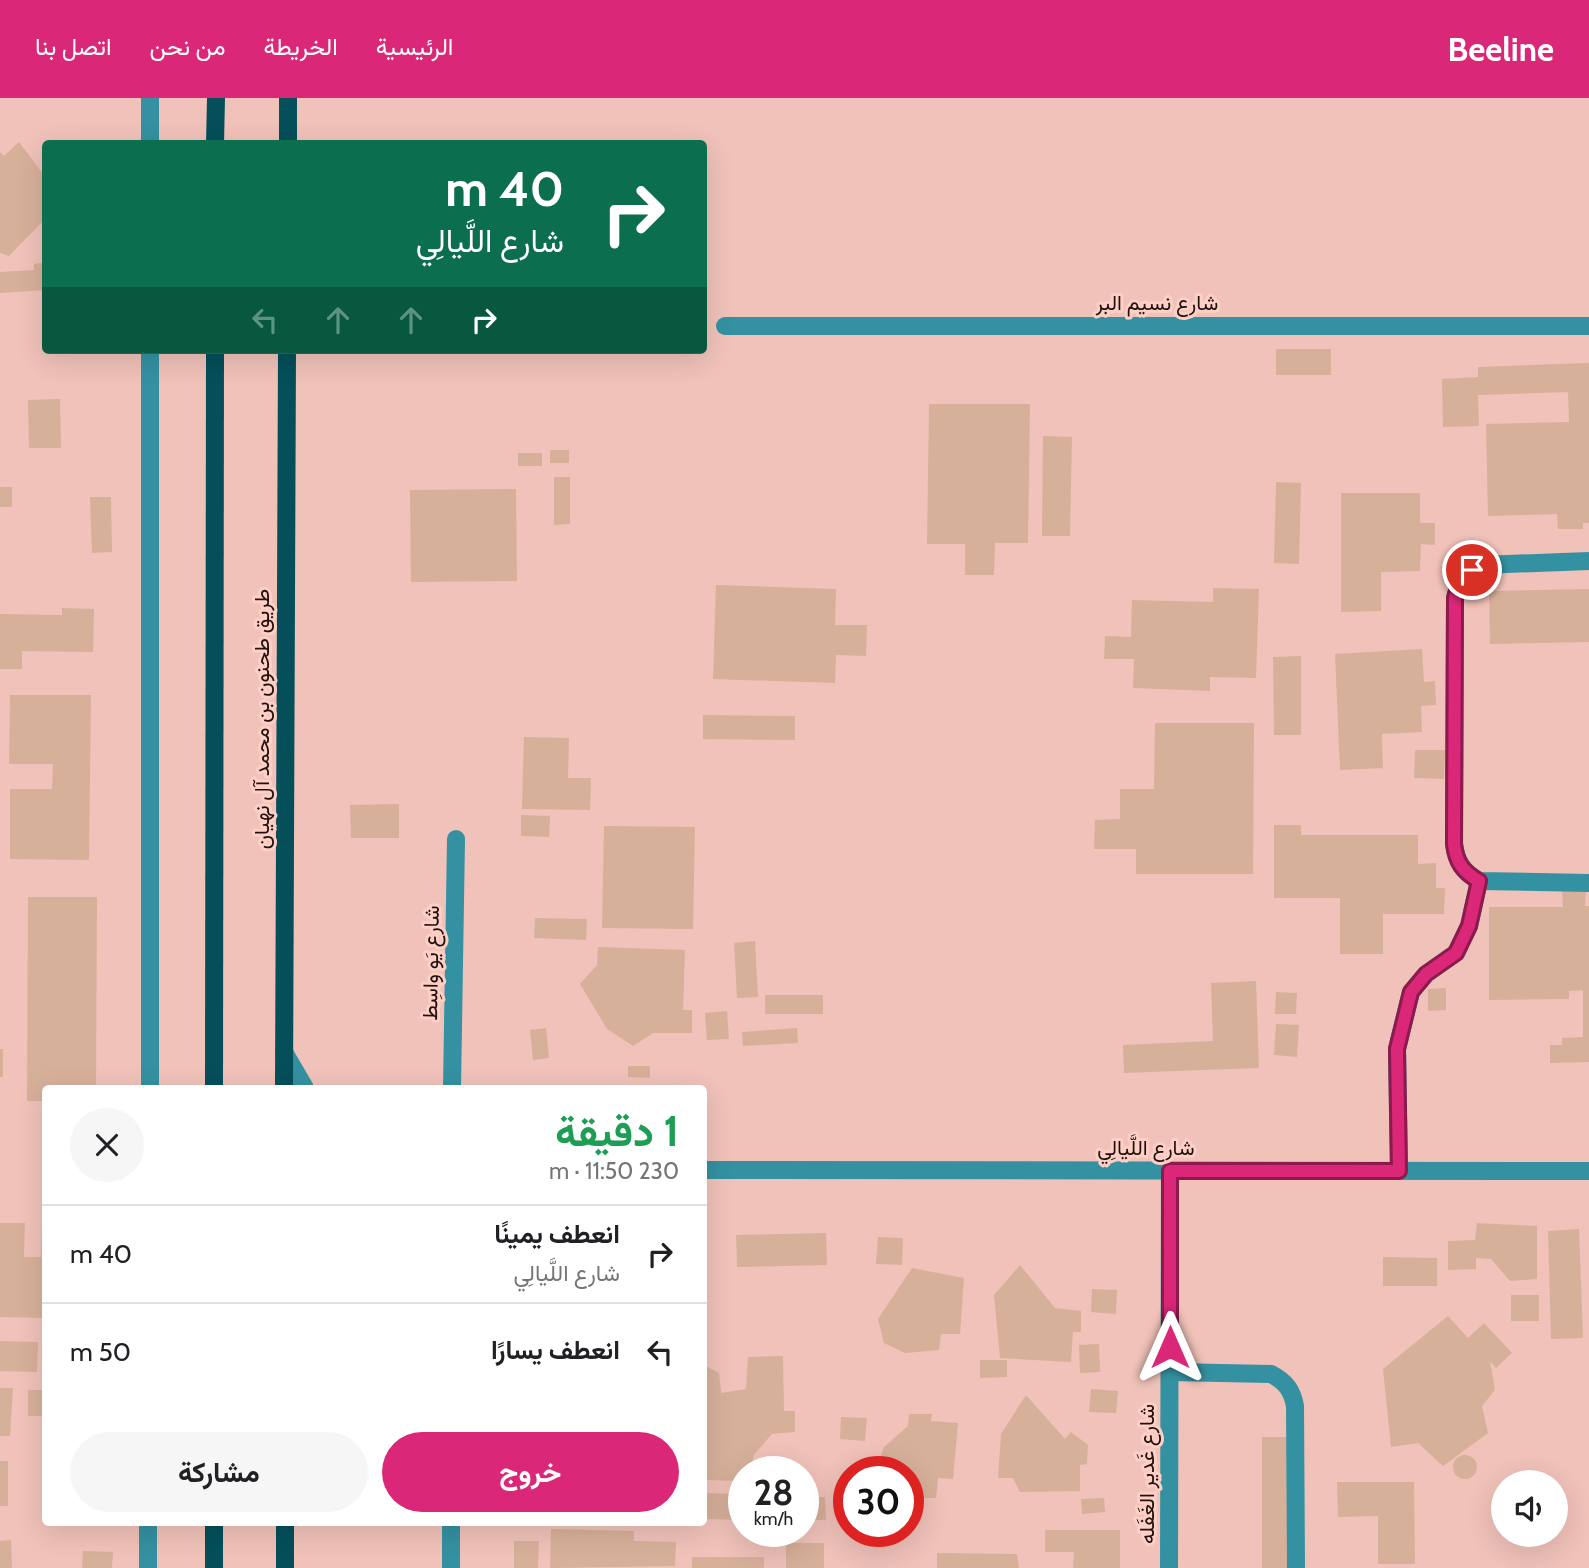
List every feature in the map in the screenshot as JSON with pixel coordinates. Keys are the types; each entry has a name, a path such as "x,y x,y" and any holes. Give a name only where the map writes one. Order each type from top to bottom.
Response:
{"main road":[{"path":"215,140 216,98"},
{"path":"288,98 288,140"},
{"path":"215,354 215,1085"},
{"name":"طريق طحنون بن محمد آل نهيان","path":"284,1085 287,354"},
{"path":"214,1526 214,1568"},
{"path":"285,1526 285,1568"}],"street":[{"path":"150,98 150,140"},
{"name":"شارع نسيم البر","path":"725,326 1589,326"},
{"path":"150,354 150,1085"},
{"path":"1589,561 1482,565 1472,570 1458,587 1455,598 1454,844 1455,856 1460,866 1468,875 1479,881 1589,883"},
{"name":"شارع يَو واسِط","path":"452,1085 456,839"},
{"path":"1399,1171 1397,1049 1411,992 1426,974 1456,953 1469,926 1479,881"},
{"path":"284,1052 303,1085"},
{"name":"شارع اللَّيالِي","path":"707,1170 1589,1171"},
{"name":"شارع غَدير الغَفَله","path":"1170,1171 1170,1568"},
{"path":"1170,1372 1271,1374 1283,1381 1292,1392 1295,1406 1296,1568"},
{"path":"148,1526 148,1568"},
{"path":"451,1526 451,1568"}],"building":[{"path":"19,142 42,173 42,222 9,256 0,253 0,152 4,156"},
{"path":"42,263 42,290 0,293 0,272 34,270 34,264"},
{"path":"1276,349 1331,349 1331,375 1276,375"},
{"path":"1589,363 1589,523 1583,523 1583,529 1558,529 1557,514 1488,516 1486,424 1569,422 1568,392 1478,395 1479,426 1443,427 1442,379 1478,377 1478,367"},
{"path":"60,399 61,448 29,448 28,400"},
{"path":"929,404 1030,404 1028,543 995,543 994,575 965,575 965,544 927,544"},
{"path":"1043,436 1072,437 1070,536 1042,536"},
{"path":"550,450 569,450 569,463 550,463"},
{"path":"518,453 542,453 542,466 518,466"},
{"path":"554,477 570,477 570,524 554,525"},
{"path":"1276,482 1301,483 1299,564 1274,563"},
{"path":"0,487 12,487 12,507 0,507"},
{"path":"516,489 517,581 411,582 410,490"},
{"path":"1341,493 1420,493 1420,523 1435,523 1435,545 1421,544 1420,571 1381,572 1381,611 1341,612"},
{"path":"90,497 111,497 112,552 92,553"},
{"path":"716,585 836,589 835,625 867,625 866,656 836,655 835,683 713,679"},
{"path":"1213,588 1259,589 1256,678 1210,677 1210,691 1133,688 1134,659 1104,659 1105,636 1131,637 1132,600 1213,602"},
{"path":"1589,589 1589,642 1490,644 1489,591"},
{"path":"62,608 94,609 93,652 22,651 22,669 0,669 0,614 62,615"},
{"path":"1422,649 1424,682 1435,681 1436,705 1421,706 1422,732 1382,734 1383,768 1340,770 1335,654"},
{"path":"1301,656 1301,735 1274,735 1273,657"},
{"path":"10,695 91,695 89,860 10,859 10,789 52,789 53,764 9,764"},
{"path":"703,715 795,716 795,740 703,739"},
{"path":"1155,723 1254,723 1253,874 1136,874 1136,849 1094,849 1095,820 1120,819 1120,789 1154,789"},
{"path":"524,737 569,738 568,778 591,778 590,810 522,809"},
{"path":"1415,750 1445,750 1444,779 1414,778"},
{"path":"399,804 399,838 351,838 350,805"},
{"path":"521,815 550,816 549,837 521,836"},
{"path":"1274,825 1301,825 1301,835 1418,835 1418,864 1436,863 1436,888 1445,888 1444,914 1383,914 1383,954 1340,954 1340,898 1274,898"},
{"path":"604,826 695,827 693,929 602,928"},
{"path":"1562,887 1586,887 1585,906 1589,906 1589,1062 1550,1063 1550,1045 1562,1045 1562,1038 1583,1037 1583,990 1569,991 1569,999 1489,1000 1489,907 1563,907"},
{"path":"28,897 97,897 96,1085 42,1085 42,1101 27,1101"},
{"path":"535,918 587,919 586,940 534,938"},
{"path":"755,941 758,997 737,998 734,943"},
{"path":"598,947 685,950 683,1010 692,1010 692,1033 653,1033 633,1046 607,1029 580,984 597,965"},
{"path":"1256,981 1259,1068 1124,1073 1123,1045 1213,1041 1211,983"},
{"path":"1446,988 1446,1010 1428,1011 1428,989"},
{"path":"1276,992 1297,993 1296,1014 1275,1014"},
{"path":"765,995 823,995 823,1014 765,1014"},
{"path":"727,1011 729,1039 707,1040 705,1013"},
{"path":"1276,1024 1299,1025 1297,1057 1274,1055"},
{"path":"546,1028 549,1058 533,1060 530,1030"},
{"path":"797,1028 798,1043 743,1046 742,1032"},
{"path":"0,1049 3,1049 3,1077 0,1077"},
{"path":"628,1066 650,1066 650,1078 628,1077"},
{"path":"0,1223 25,1223 24,1257 41,1257 42,1226 42,1318 0,1317"},
{"path":"1477,1223 1537,1226 1537,1279 1510,1281 1491,1259 1476,1258 1476,1269 1448,1270 1448,1241 1475,1240"},
{"path":"1579,1229 1583,1338 1551,1339 1548,1231"},
{"path":"826,1233 827,1265 737,1267 736,1235"},
{"path":"878,1237 903,1238 902,1265 876,1264"},
{"path":"1383,1257 1437,1258 1437,1286 1383,1286"},
{"path":"1020,1265 1055,1308 1081,1311 1081,1332 1073,1332 1071,1362 1000,1358 994,1295"},
{"path":"912,1268 964,1278 960,1334 941,1334 939,1350 905,1353 884,1343 878,1319"},
{"path":"1092,1289 1117,1290 1116,1314 1091,1312"},
{"path":"1511,1295 1539,1295 1539,1321 1511,1321"},
{"path":"1448,1316 1468,1338 1484,1323 1512,1353 1496,1368 1490,1361 1495,1390 1482,1406 1488,1433 1443,1466 1418,1443 1391,1447 1383,1369"},
{"path":"0,1341 38,1342 37,1372 0,1371"},
{"path":"1099,1344 1100,1372 1080,1373 1079,1345"},
{"path":"783,1356 784,1411 795,1411 795,1432 772,1434 753,1456 728,1456 728,1481 707,1480 707,1367 719,1373 721,1393 746,1389 748,1357"},
{"path":"980,1360 1007,1360 1007,1377 980,1378"},
{"path":"0,1388 13,1388 10,1436 0,1436"},
{"path":"1091,1389 1118,1391 1116,1413 1089,1412"},
{"path":"28,1390 42,1390 42,1416 28,1416"},
{"path":"1026,1395 1065,1439 1071,1432 1088,1445 1087,1464 1080,1465 1080,1491 1020,1492 1013,1478 998,1478 1001,1434"},
{"path":"909,1414 932,1414 931,1421 958,1423 953,1479 938,1478 936,1498 924,1498 924,1456 881,1456 884,1447 908,1426"},
{"path":"841,1417 867,1418 865,1441 840,1439"},
{"path":"1262,1437 1289,1437 1289,1568 1262,1568"},
{"path":"1465,1455 1474,1458 1477,1467 1474,1476 1465,1479 1456,1476 1453,1467 1456,1458"},
{"path":"0,1461 8,1461 8,1506 0,1506"},
{"path":"1337,1482 1414,1482 1415,1564 1378,1564 1378,1516 1338,1517"},
{"path":"707,1493 728,1494 728,1520 707,1519"},
{"path":"819,1497 825,1497 826,1520 819,1520"},
{"path":"1104,1498 1105,1512 1082,1514 1081,1499"},
{"path":"551,1529 634,1531 634,1541 676,1542 675,1566 550,1568"},
{"path":"1045,1530 1120,1530 1120,1568 1073,1568 1074,1552 1045,1552"},
{"path":"11,1540 12,1568 0,1568 0,1541"},
{"path":"514,1541 539,1541 538,1568 514,1568"},
{"path":"819,1543 824,1543 824,1568 786,1568 786,1547 819,1547"},
{"path":"83,1551 113,1552 112,1568 82,1568"},
{"path":"937,1553 1017,1554 1019,1568 937,1568"},
{"path":"692,1557 764,1557 764,1568 692,1568"}],"route":[{"path":"1170,1347 1170,1171 1399,1171 1397,1049 1411,992 1426,974 1456,953 1469,926 1479,881 1468,875 1460,866 1455,856 1454,844 1455,598 1458,587 1472,570"}]}
